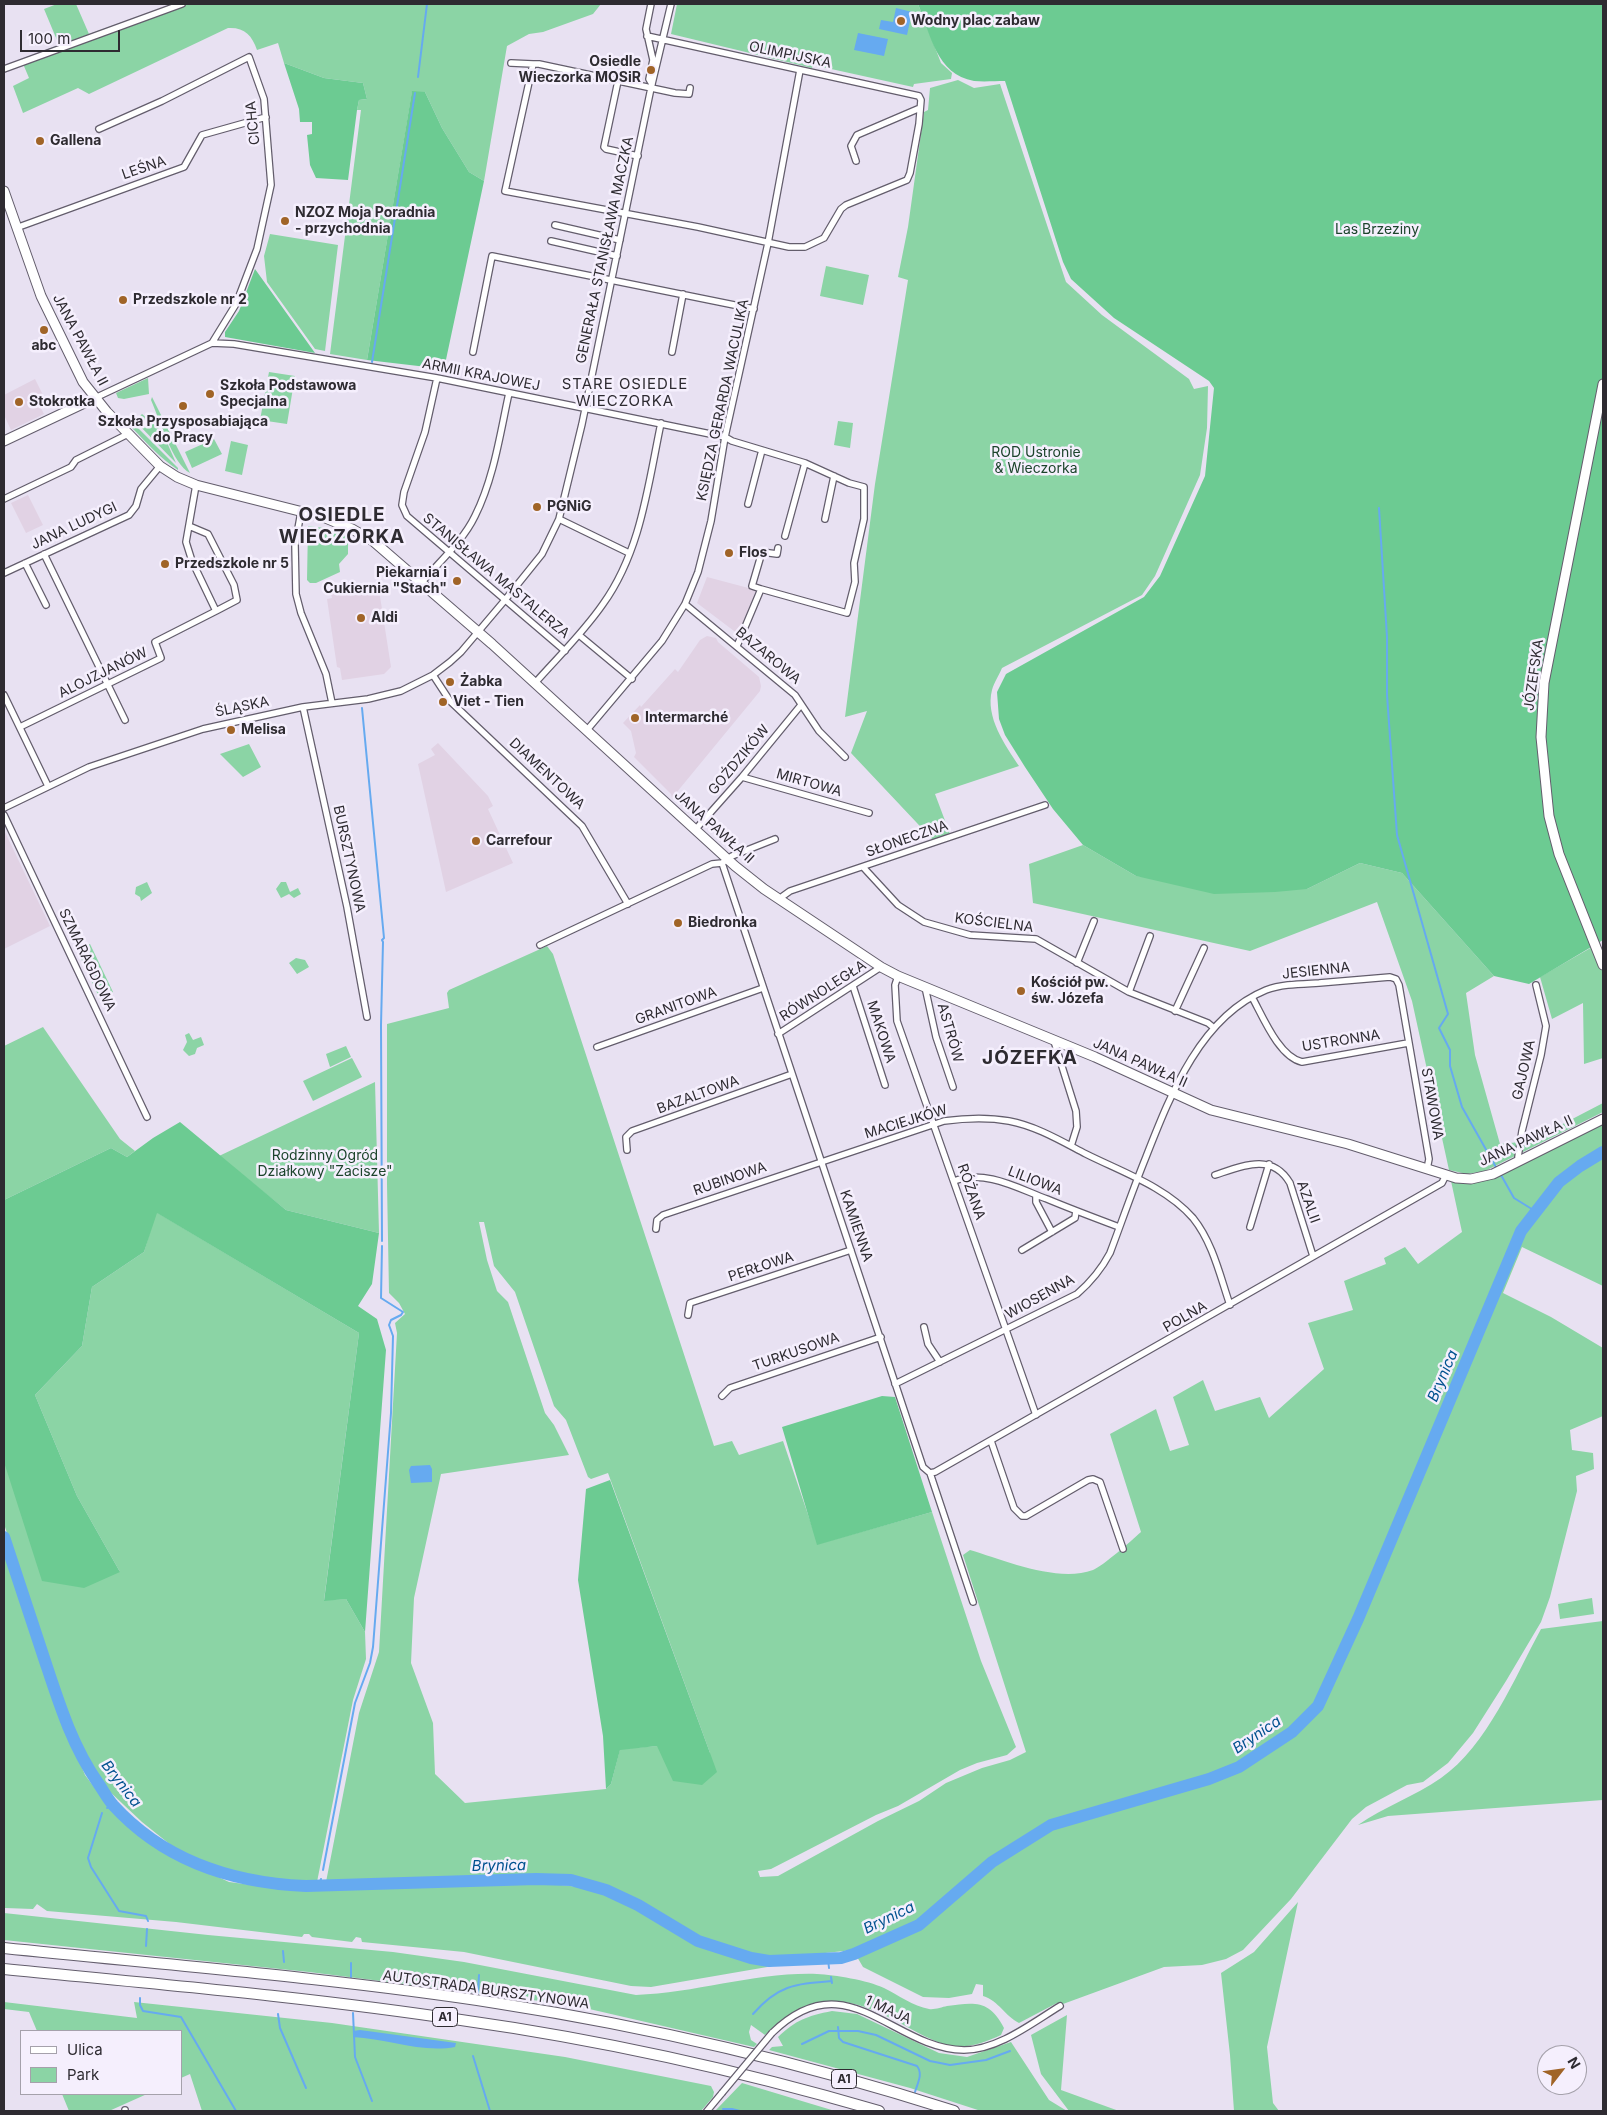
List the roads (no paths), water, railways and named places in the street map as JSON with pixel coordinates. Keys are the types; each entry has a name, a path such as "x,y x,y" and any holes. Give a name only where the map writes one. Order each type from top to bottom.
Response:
{"highway":[{"name":"AUTOSTRADA BURSZTYNOWA","path":"4,1948 330,1982 462,1998 563,2014 645,2030 766,2058 858,2082 954,2111"},
{"name":"A1","path":"4,1969 330,2003 518,2028 707,2066 880,2111"}],"street":[{"path":"4,69 182,4"},
{"name":"GENERAŁA STANISŁAWA MACZKA","path":"651,4 646,29 653,60 649,79 652,87"},
{"name":"GENERAŁA STANISŁAWA MACZKA","path":"478,632 542,554 560,519 671,4"},
{"path":"647,36 662,39"},
{"name":"OLIMPIJSKA","path":"662,39 913,95 921,98 920,108"},
{"name":"CICHA","path":"98,129 162,101 250,57 264,99 271,185 263,228 236,304 212,343"},
{"path":"511,63 539,64 689,94 690,88"},
{"path":"533,64 505,191 625,215 698,227 789,248 805,247 824,238 841,209 846,205 907,180 914,155 920,108"},
{"name":"KSIĘDZA GERARDA WACULIKA","path":"587,730 632,679 662,641 686,604 698,572 711,521 725,437 768,243 800,70"},
{"path":"618,81 604,146 606,149 638,156"},
{"path":"856,161 851,146 856,135 920,108"},
{"name":"LEŚNA","path":"16,228 184,167 202,135 266,117"},
{"name":"JANA PAWŁA II","path":"4,190 16,228 50,316 83,382 95,398 160,466 196,485 329,519 373,541 535,682 695,830 724,861 881,967 1211,1110 1348,1144 1446,1175 1467,1179 1493,1174 1603,1119"},
{"path":"555,225 620,240"},
{"path":"551,241 617,256"},
{"path":"473,352 492,256 754,309"},
{"path":"672,352 682,294"},
{"name":"ARMII KRAJOWEJ","path":"95,398 212,343 234,344 437,378 725,437 732,441 805,463 864,487 864,518 854,563 855,582 847,613 761,590"},
{"name":"STANISŁAWA MASTALERZA","path":"437,378 425,432 404,492 402,505 407,516 565,651"},
{"name":"JÓZEFSKA","path":"1603,384 1544,683 1541,737 1549,816 1556,844 1572,890 1603,964"},
{"path":"422,582 449,552 475,516 492,471 509,393"},
{"path":"4,441 95,398"},
{"path":"535,682 565,651 604,604 620,575 641,520 661,423"},
{"path":"4,500 71,467 76,460 128,434"},
{"path":"748,504 762,450"},
{"path":"785,536 805,463"},
{"name":"JANA LUDYGI","path":"4,573 129,515 136,506 141,489 160,466"},
{"path":"826,519 834,476"},
{"path":"189,526 208,534 234,585 237,600 216,611 188,552 186,542 196,485"},
{"path":"301,512 295,545 296,594 300,613 322,663 332,703"},
{"path":"560,519 629,553"},
{"path":"737,646 761,590 752,586 762,552 777,554 778,548"},
{"path":"44,554 125,720"},
{"path":"25,563 46,605"},
{"name":"BAZAROWA","path":"686,604 795,695 820,731 845,757"},
{"name":"ALOJZJANÓW","path":"20,727 161,658 154,642 216,611"},
{"name":"ŚLĄSKA","path":"4,808 48,786 128,753 203,729 303,707 385,696 400,691 432,675 461,652 478,632"},
{"path":"579,635 632,679"},
{"name":"DIAMENTOWA","path":"432,675 450,701 582,826 628,904"},
{"path":"4,695 48,786"},
{"name":"GOŹDZIKÓW","path":"695,830 742,777 801,705"},
{"name":"BURSZTYNOWA","path":"303,707 347,907 366,1017"},
{"name":"MIRTOWA","path":"742,777 869,813"},
{"name":"SŁONECZNA","path":"780,900 790,892 1045,805"},
{"name":"SZMARAGDOWA","path":"4,815 147,1117"},
{"path":"540,945 712,864 724,861 775,839"},
{"name":"KAMIENNA","path":"724,861 778,1034 881,1337 895,1384 923,1467 930,1473 973,1602"},
{"name":"KOŚCIELNA","path":"863,867 898,905 924,922 970,934 1036,939 1129,992 1208,1023 1214,1028"},
{"path":"1077,963 1094,921"},
{"path":"1129,992 1150,936"},
{"path":"1175,1011 1204,948"},
{"name":"RÓWNOLEGŁA","path":"778,1034 881,967"},
{"name":"RÓŻANA","path":"898,976 895,985 898,1021 1036,1416"},
{"name":"JESIENNA","path":"1172,1093 1183,1070 1214,1028 1241,1004 1252,997 1267,990 1288,985 1390,977"},
{"name":"STAWOWA","path":"1390,977 1396,979 1399,985 1429,1160 1427,1169"},
{"name":"GAJOWA","path":"1520,1161 1518,1157 1522,1131 1541,1055 1546,1026 1536,985"},
{"name":"MAKOWA","path":"853,986 885,1085"},
{"name":"ASTRÓW","path":"925,986 936,1037 953,1087"},
{"name":"GRANITOWA","path":"597,1047 763,988"},
{"name":"USTRONNA","path":"1252,997 1284,1052 1295,1060 1302,1062 1408,1042"},
{"path":"1054,1041 1076,1110 1077,1127 1071,1146"},
{"name":"BAZALTOWA","path":"627,1150 626,1137 632,1131 792,1074"},
{"name":"WIOSENNA","path":"895,1384 1077,1294 1092,1281 1102,1269 1110,1253 1137,1179 1172,1093"},
{"name":"MACIEJKÓW","path":"822,1162 944,1121 977,1118 1009,1121 1036,1129 1137,1179 1175,1201 1194,1219 1211,1248 1230,1305"},
{"name":"RUBINOWA","path":"656,1229 657,1220 663,1215 822,1162"},
{"path":"1215,1175 1244,1165 1269,1164 1250,1226"},
{"name":"AZALII","path":"1269,1164 1285,1175 1290,1183 1313,1256"},
{"name":"POLNA","path":"930,1473 1036,1416 1442,1183 1446,1175"},
{"name":"LILIOWA","path":"954,1181 986,1178 1010,1183 1119,1227"},
{"path":"1036,1195 1036,1202 1052,1232"},
{"path":"1022,1250 1075,1218 1076,1211"},
{"name":"PERŁOWA","path":"688,1315 690,1303 851,1250"},
{"path":"924,1327 928,1344 940,1362"},
{"name":"TURKUSOWA","path":"722,1396 730,1388 881,1337"},
{"path":"991,1441 1014,1508 1022,1516 1026,1516 1088,1480 1093,1479 1100,1482 1123,1548"},
{"name":"1 MAJA","path":"707,2111 772,2033 801,2012 822,2006 840,2005 868,2012 932,2044 948,2049 966,2050 985,2048 1060,2006"}],"water":[{"name":"Wodny plac zabaw","path":"896,8 912,12 907,35 879,29 881,20 893,22"},
{"path":"858,33 888,39 884,56 854,50"},
{"path":"430,1465 432,1469 432,1482 411,1483 409,1470 411,1466"},
{"path":"360,2030 456,2043 455,2047 430,2048 353,2037 353,2031"}],"waterway":[{"path":"418,77 427,4"},
{"path":"372,362 415,93"},
{"path":"1379,508 1387,637 1387,695 1397,835 1448,1014 1439,1028 1450,1050 1450,1066 1462,1107 1497,1169"},
{"path":"362,708 384,938 382,940 381,1025 382,1241"},
{"name":"Brynica","path":"4,1537 60,1705 88,1768 113,1805 154,1841 177,1854 226,1874 252,1880 306,1886 536,1879 571,1880 606,1890 638,1905 698,1941 751,1958 769,1961 841,1958 919,1925 992,1862 1051,1825 1209,1779 1239,1767 1292,1732 1318,1706 1358,1619 1521,1231 1559,1182 1603,1152"},
{"path":"1501,1175 1514,1198 1535,1211"},
{"path":"323,1870 355,1703 370,1663 373,1647 391,1413 393,1336 389,1325 391,1320 403,1312 381,1298 382,1246"},
{"name":"Brynica","path":"107,1808 112,1804"},
{"path":"102,1813 88,1858 91,1867 119,1911 146,1916 148,1921"},
{"name":"Brynica","path":"318,1886 321,1879"},
{"path":"146,1946 147,1929"},
{"path":"283,1951 284,1962"},
{"path":"828,1959 829,1968"},
{"path":"351,1963 351,1977"},
{"path":"478,1993 479,1975"},
{"path":"831,1977 832,1983"},
{"path":"753,2014 771,1997 788,1988 807,1983 831,1981"},
{"path":"140,1998 140,2005 143,2011 181,2017 236,2111"},
{"path":"353,2013 355,2057 372,2101"},
{"path":"278,2014 280,2028 306,2088"},
{"path":"838,2027 839,2038 843,2042 917,2066 920,2075 915,2092"},
{"path":"802,2044 829,2031 858,2031 876,2035 930,2061 950,2065 986,2060 1010,2051"},
{"path":"473,2056 490,2111"},
{"path":"723,2109 740,2111"}],"place":[{"name":"Wodny plac zabaw","path":"901,21"},
{"name":"Osiedle Wieczorka MOSiR","path":"651,70"},
{"name":"Gallena","path":"40,141"},
{"name":"NZOZ Moja Poradnia - przychodnia","path":"285,221"},
{"name":"Przedszkole nr 2","path":"123,300"},
{"name":"abc","path":"44,330"},
{"name":"Szkoła Podstawowa Specjalna","path":"210,394"},
{"name":"Stokrotka","path":"19,402"},
{"name":"Szkoła Przysposabiająca do Pracy","path":"183,406"},
{"name":"PGNiG","path":"537,507"},
{"name":"Flos","path":"729,553"},
{"name":"Przedszkole nr 5","path":"165,564"},
{"name":"Piekarnia i Cukiernia \"Stach\"","path":"457,581"},
{"name":"Aldi","path":"361,618"},
{"name":"Żabka","path":"450,682"},
{"name":"Viet - Tien","path":"443,702"},
{"name":"Intermarché","path":"635,718"},
{"name":"Melisa","path":"231,730"},
{"name":"Carrefour","path":"476,841"},
{"name":"Biedronka","path":"678,923"},
{"name":"Kościół pw. św. Józefa","path":"1021,991"}],"district":[{"name":"STARE OSIEDLE WIECZORKA","path":"625,392"},
{"name":"OSIEDLE WIECZORKA","path":"342,526"},
{"name":"JÓZEFKA","path":"1030,1058"}],"park label":[{"name":"Las Brzeziny","path":"1377,230"},
{"name":"ROD Ustronie & Wieczorka","path":"1036,462"},
{"name":"Rodzinny Ogród Działkowy \"Zacisze\"","path":"325,1164"}]}
